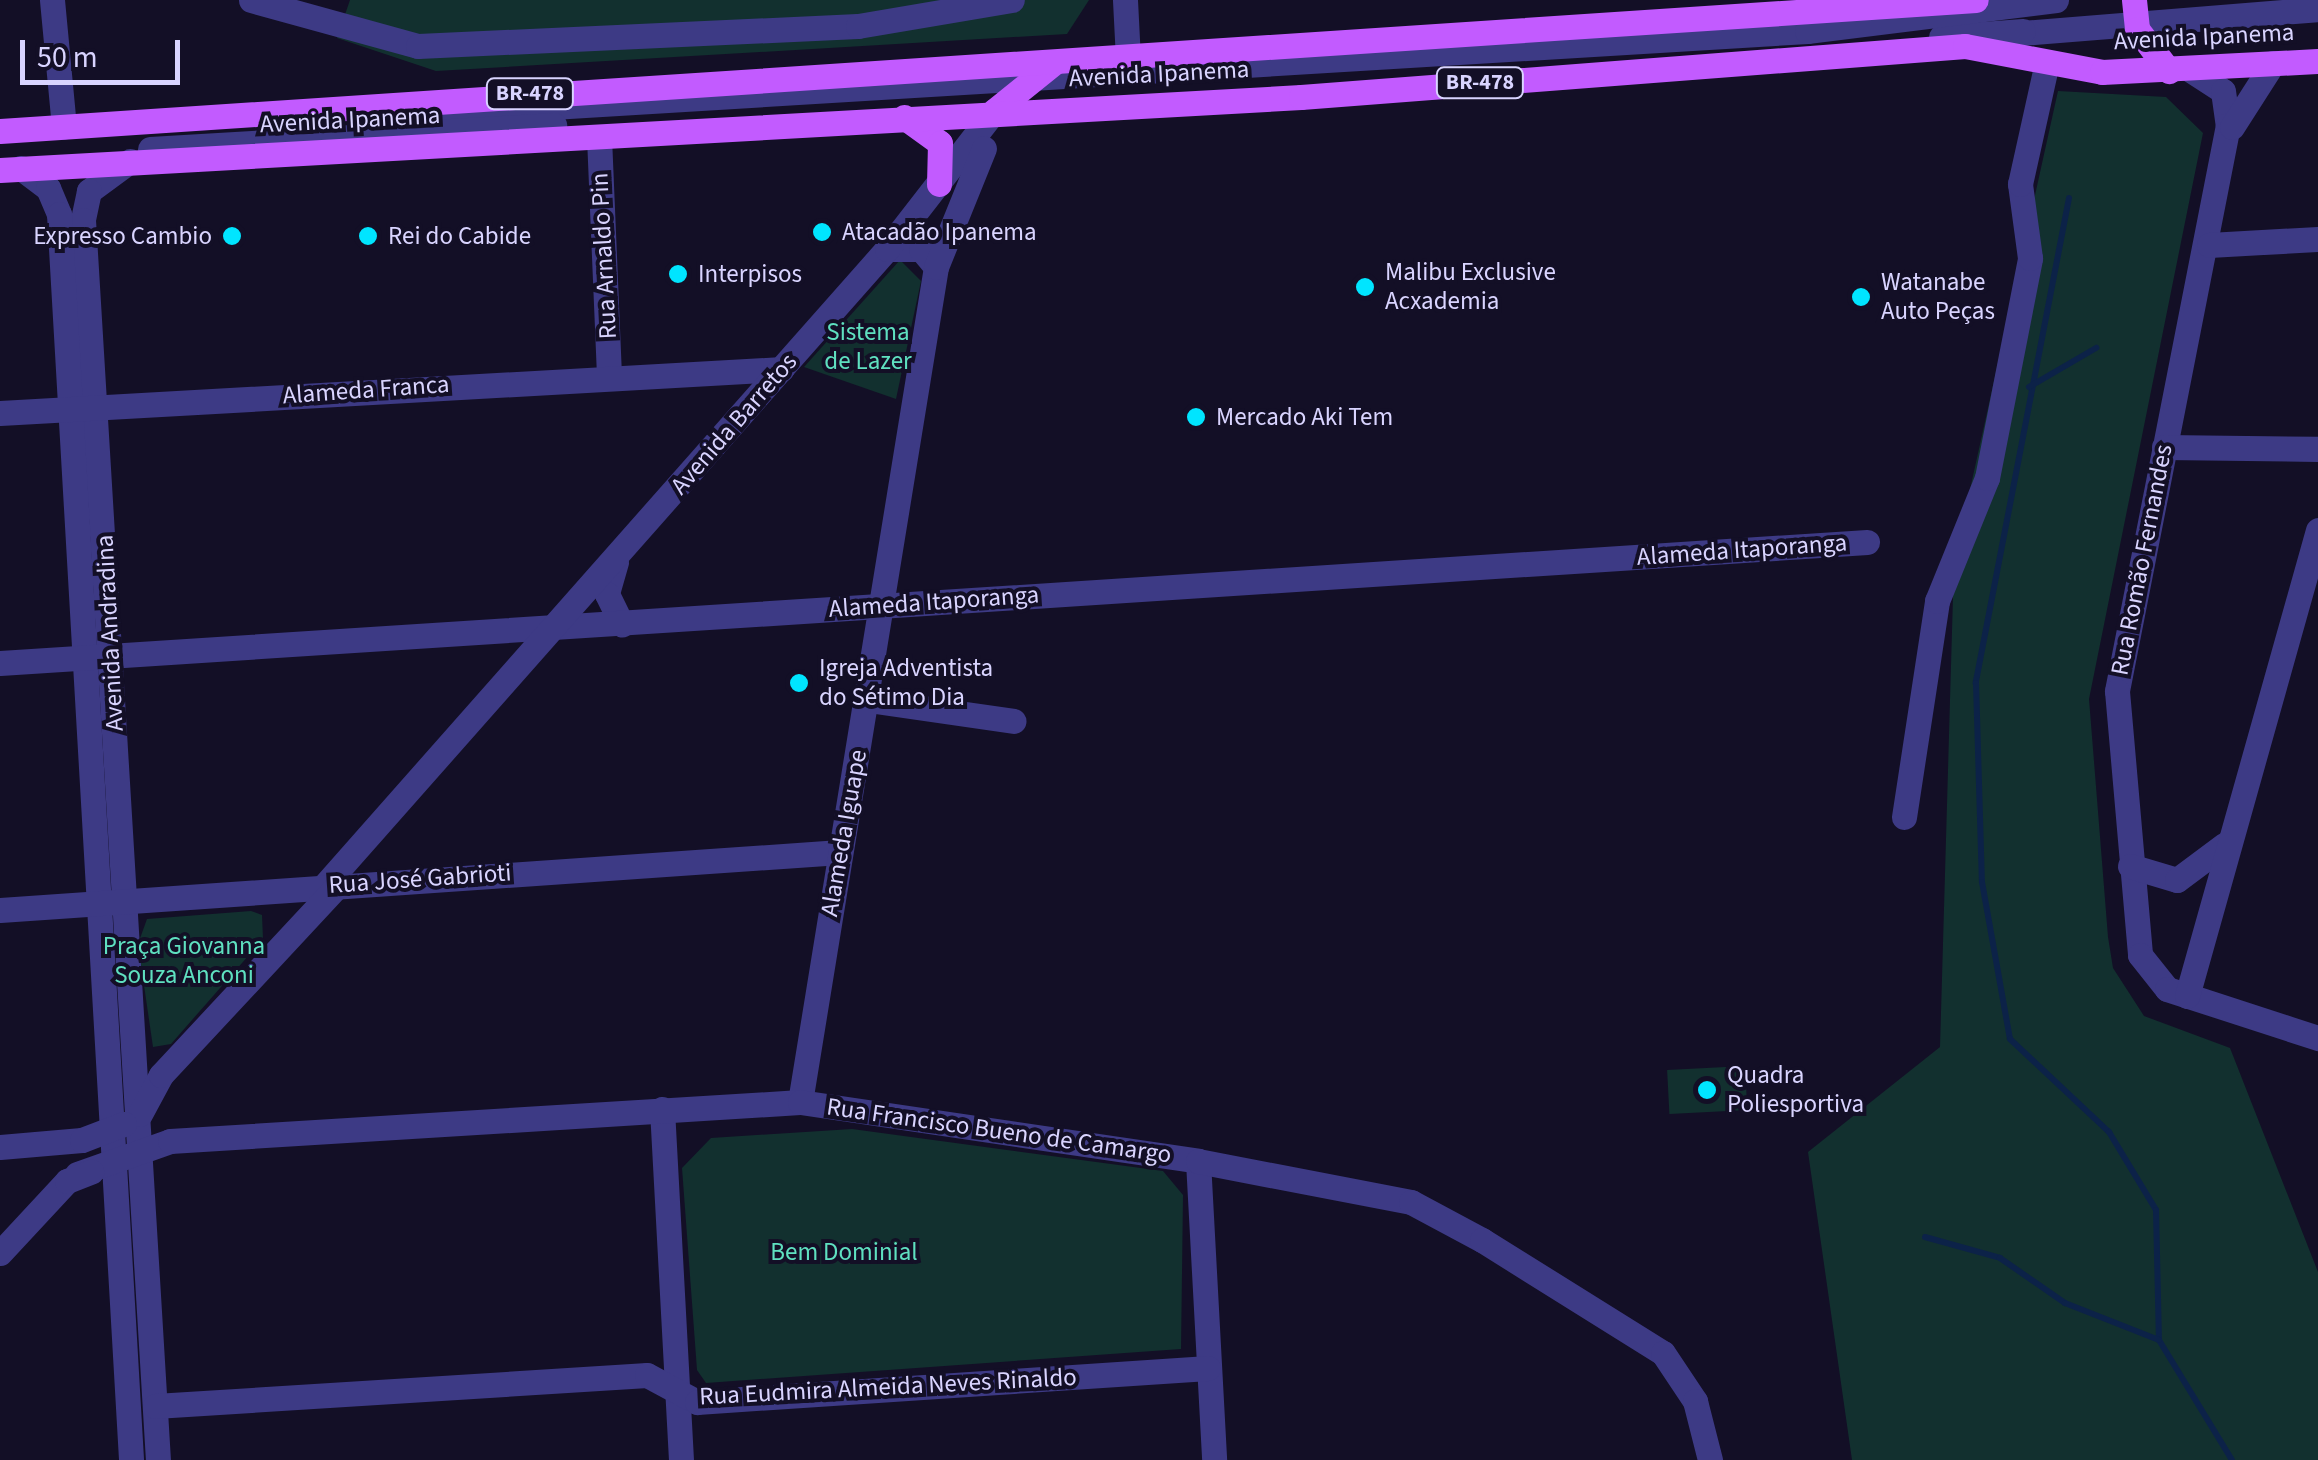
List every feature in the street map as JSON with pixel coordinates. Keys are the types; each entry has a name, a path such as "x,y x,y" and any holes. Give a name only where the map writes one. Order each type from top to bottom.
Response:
{"main road":[{"name":"Avenida Ipanema","path":"0,131 1059,60 1128,59 1659,12 1976,0"},
{"path":"2134,9 2179,70"},
{"name":"Avenida Ipanema","path":"7,165 599,137 904,117 1008,100 1966,46 2047,62 2179,70 2318,61"},
{"path":"1008,100 1059,60"},
{"path":"904,117 940,143 939,184"}],"street":[{"path":"52,0 64,126"},
{"path":"251,0 418,46 858,26 1012,0"},
{"path":"1125,0 1128,59"},
{"path":"0,140 1008,100 1807,31 2056,0"},
{"path":"1966,46 2134,9 2318,9"},
{"path":"7,165 2023,31"},
{"path":"1904,817 1937,601 1987,478 2030,258 2020,184 2047,62"},
{"name":"Rua Romão Fernandes","path":"2156,982 2140,955 2117,691 2226,146 2248,90 2273,63"},
{"name":"Rua Romão Fernandes","path":"2179,70 2222,91 2226,146"},
{"name":"Avenida Barretos","path":"138,1123 161,1075 332,885 887,249 1008,100"},
{"name":"Alameda Iguape","path":"800,1102 936,268 969,170 1008,100"},
{"name":"Rua Arnaldo Pin","path":"599,137 609,374"},
{"name":"Avenida Andradina","path":"130,162 89,191 82,220 112,656 123,903 158,1460"},
{"name":"Avenida Andradina","path":"7,165 48,188 58,214 66,408 131,1460"},
{"path":"2209,245 2318,239"},
{"path":"887,249 921,250 936,268"},
{"name":"Alameda Franca","path":"0,413 609,374 782,369"},
{"path":"732,370 752,404"},
{"path":"2164,447 2318,448"},
{"path":"2187,996 2318,530"},
{"name":"Alameda Itaporanga","path":"0,663 552,632 1868,542"},
{"name":"Avenida Barretos","path":"622,625 607,594 624,549"},
{"path":"497,635 517,652 515,674"},
{"path":"868,700 1013,721"},
{"path":"2130,866 2187,877 2228,840"},
{"name":"Rua José Gabrioti","path":"0,910 840,852"},
{"path":"267,892 284,935"},
{"path":"2156,982 2180,975 2198,955"},
{"path":"2156,982 2187,996 2318,1038"},
{"name":"Rua Francisco Bueno de Camargo","path":"141,1156 170,1142 800,1102 1198,1161 1411,1202 1482,1240 1662,1353 1695,1401 1710,1460"},
{"path":"662,1109 681,1460"},
{"path":"0,1147 44,1144 138,1123"},
{"name":"Rua Francisco Bueno de Camargo","path":"138,1123 170,1142"},
{"path":"44,1144 62,1172 52,1194"},
{"path":"0,1254 52,1194 77,1174 114,1173 141,1156"},
{"path":"1198,1161 1214,1460"},
{"name":"Rua Eudmira Almeida Neves Rinaldo","path":"155,1406 647,1376 696,1402 1208,1368"}],"green space":[{"path":"350,0 1089,0 1067,34 436,71 337,38"},
{"path":"2058,91 2166,97 2203,133 2089,699 2108,937 2113,968 2144,1016 2230,1048 2318,1272 2318,1460 1852,1460 1808,1152 1940,1047 1954,562"},
{"name":"Sistema de Lazer","path":"900,260 921,281 896,399 804,367"},
{"name":"Praça Giovanna Souza Anconi","path":"251,911 262,915 263,939 171,1044 153,1047 138,944 147,919"},
{"name":"Quadra Poliesportiva","path":"1745,1066 1747,1110 1669,1114 1667,1070"},
{"name":"Bem Dominial","path":"852,1129 1163,1171 1183,1195 1181,1349 706,1383 697,1370 682,1168 711,1138"}],"waterway":[{"path":"2069,198 1976,683 1982,882 2010,1039 2109,1132 2156,1210 2159,1340 2232,1460"},
{"path":"2029,387 2096,348"},
{"path":"1925,1237 2000,1258 2065,1303 2159,1340"}],"place":[{"name":"Atacadão Ipanema","path":"822,232"},
{"name":"Expresso Cambio","path":"232,236"},
{"name":"Rei do Cabide","path":"368,236"},
{"name":"Interpisos","path":"678,274"},
{"name":"Malibu Exclusive Acxademia","path":"1365,287"},
{"name":"Watanabe Auto Peças","path":"1861,297"},
{"name":"Mercado Aki Tem","path":"1196,417"},
{"name":"Igreja Adventista do Sétimo Dia","path":"799,683"},
{"name":"Quadra Poliesportiva","path":"1707,1090"}]}
